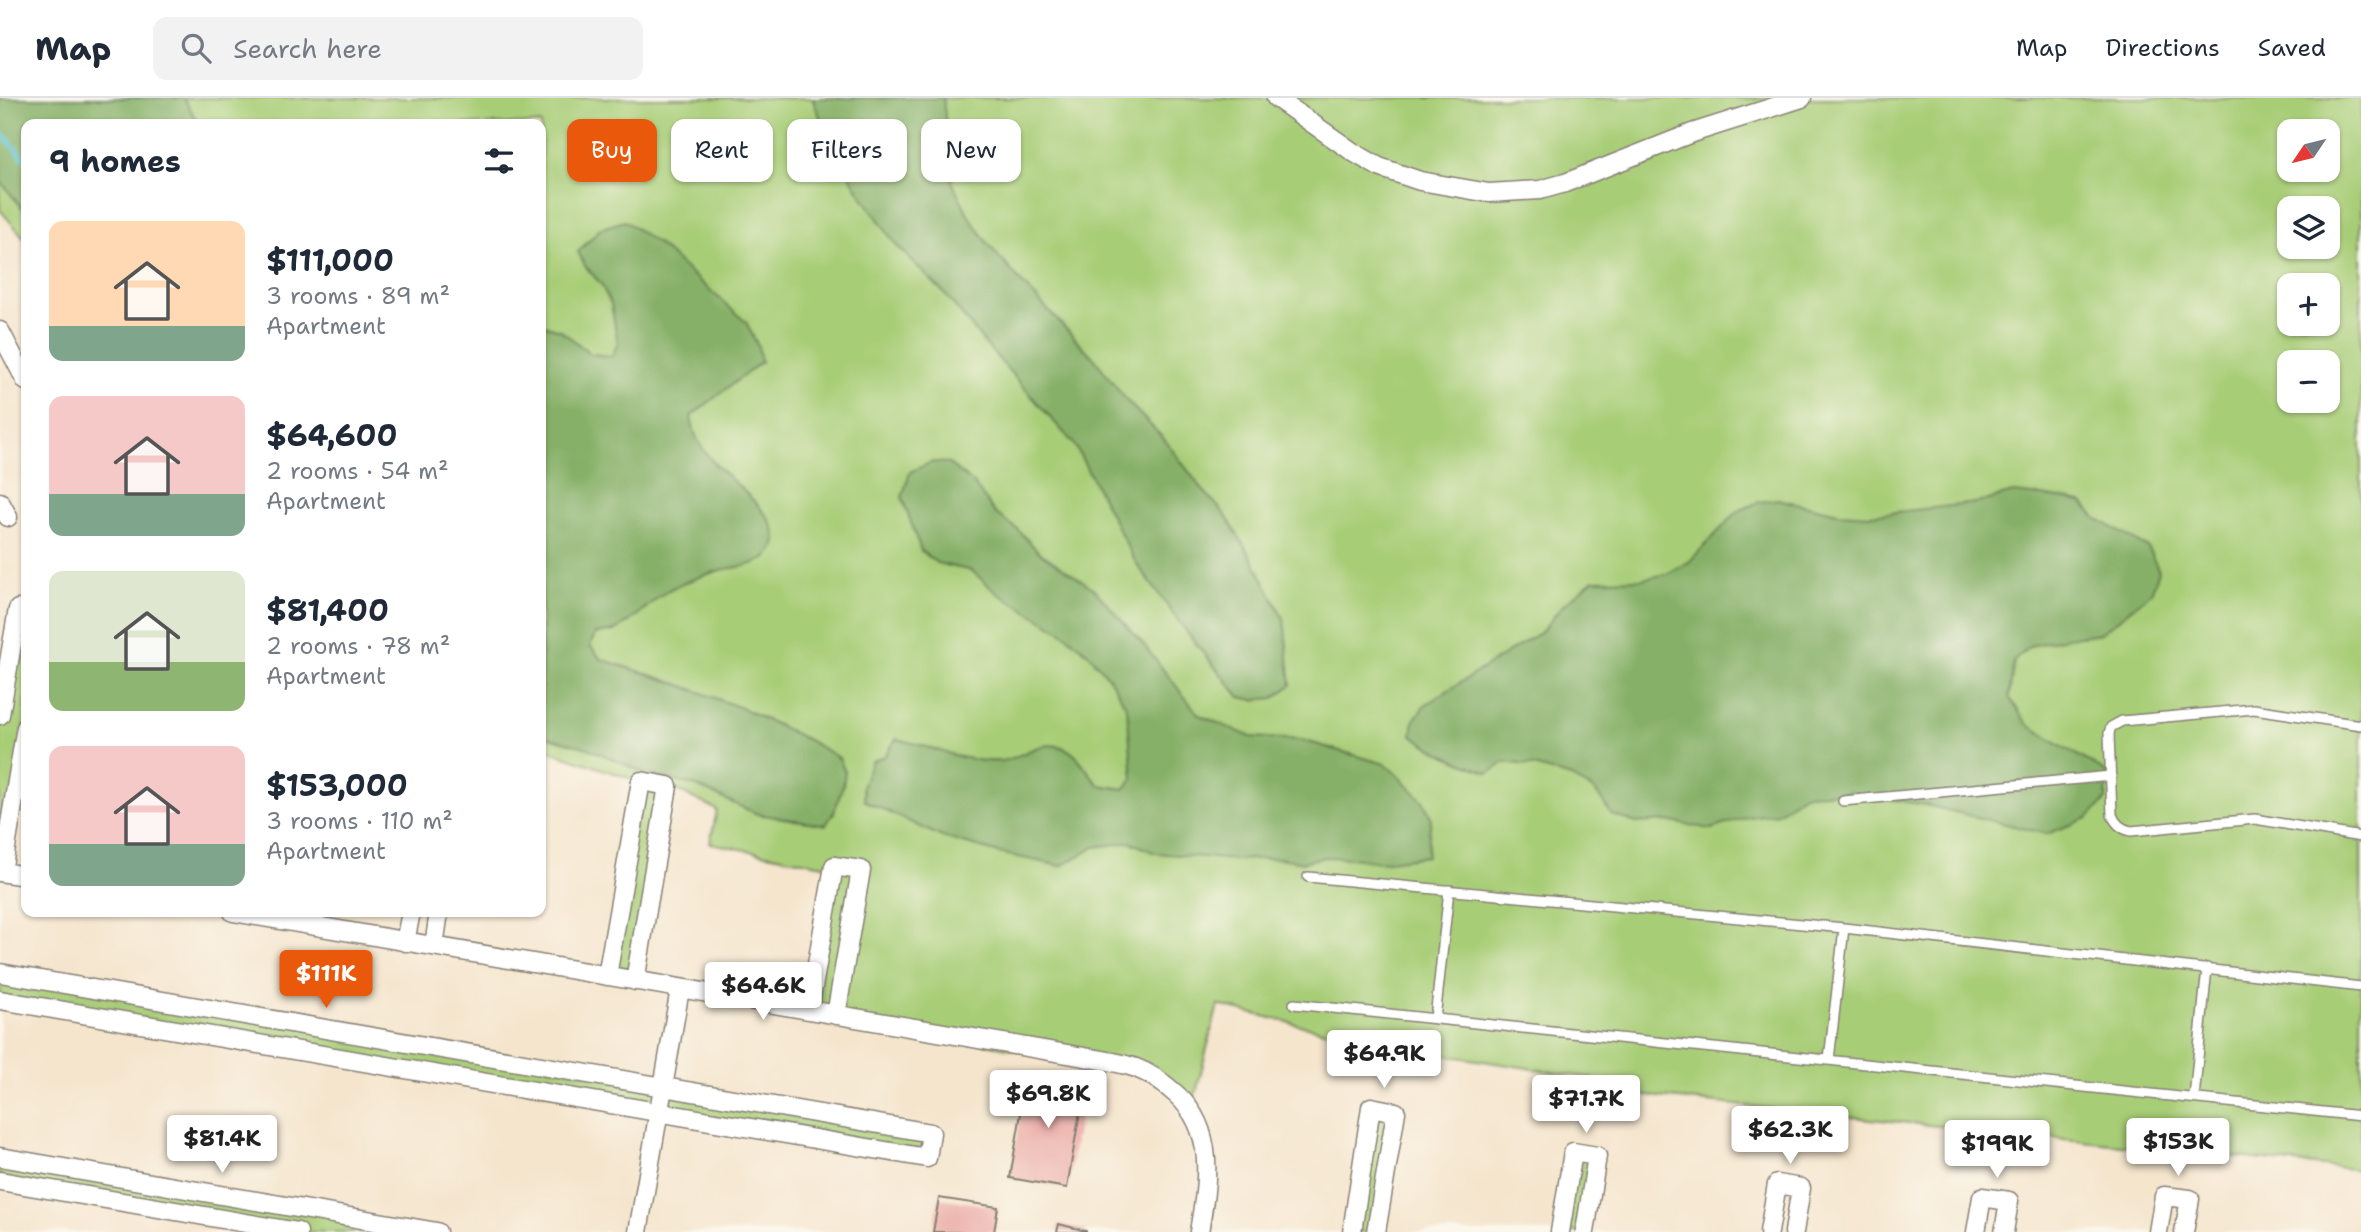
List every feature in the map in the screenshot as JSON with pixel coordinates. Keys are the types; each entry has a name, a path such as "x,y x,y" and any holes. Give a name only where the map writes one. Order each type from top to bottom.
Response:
{"street":[{"path":"1276,98 1379,167 1420,181 1489,193 1540,190 1565,183 1692,133 1802,98"},
{"path":"0,331 21,371"},
{"path":"0,715 18,609 21,610"},
{"path":"21,756 1,872 21,875"},
{"path":"607,976 641,781 668,786 635,981"},
{"path":"809,1010 834,866 861,870 836,1015"},
{"path":"262,917 1121,1064 1153,1076 1181,1099 1200,1127 1205,1142 1206,1180 1199,1232"},
{"path":"405,942 410,917"},
{"path":"434,946 438,917"},
{"path":"0,973 931,1133 927,1158 0,1000"},
{"path":"638,1232 680,989"},
{"path":"197,1033 201,1007"},
{"path":"1352,1232 1371,1107 1396,1112 1376,1232"},
{"path":"1560,1232 1573,1152 1597,1156 1585,1232"},
{"path":"0,1157 437,1232"},
{"path":"0,1181 298,1232"},
{"path":"1769,1232 1777,1184 1801,1188 1794,1232"},
{"path":"169,1210 173,1186"},
{"path":"2158,1232 2164,1196 2190,1199 2184,1232"},
{"path":"1976,1232 1982,1197 2009,1201 2004,1232"}],"lane":[{"path":"2361,726 2254,709 2122,721 2111,727 2109,733 2112,815 2124,830 2255,819 2361,837"},
{"path":"1843,800 2111,776"},
{"path":"1308,877 1844,928 2361,987"},
{"path":"1435,1019 1449,890"},
{"path":"1829,1060 1844,928"},
{"path":"2194,1098 2207,968"},
{"path":"1294,1004 2361,1116"}],"green space":[{"path":"0,98 2361,98 2361,1170 1592,1090 1592,1078 1381,1045 1218,1005 1191,1112 1153,1076 809,1010 834,867 710,843 717,810 669,786 635,981 607,976 641,782 546,750 546,119 21,119 21,234 0,210"},
{"path":"0,98 184,98 196,119 21,119 21,207 0,181"},
{"path":"812,98 943,98 945,119 921,119 921,182 952,182 969,216 988,244 1093,357 1128,402 1164,439 1225,514 1284,619 1291,685 1274,698 1254,700 1240,697 1182,626 1136,563 1074,444 944,293 896,245 858,190 853,182 907,182 907,119 821,119"},
{"path":"625,221 659,245 746,322 758,346 761,362 691,416 696,435 705,452 761,509 771,523 776,537 774,549 762,560 716,572 672,588 614,631 595,634 590,646 601,659 744,709 839,758 845,772 843,785 834,812 826,825 757,814 696,786 647,774 588,748 546,736 546,326 560,330 591,354 612,356 618,343 611,304 601,284 585,266 578,252 601,228"},
{"path":"932,462 948,463 974,484 995,513 1017,529 1039,552 1093,588 1143,644 1199,715 1251,737 1302,740 1385,764 1423,801 1431,817 1427,856 1380,862 1324,857 1303,862 1280,858 1236,860 1155,853 1131,842 1095,847 1061,866 942,837 865,801 862,787 872,761 885,756 896,739 961,757 988,761 1001,761 1037,747 1053,745 1073,753 1099,785 1124,789 1133,779 1127,708 1110,679 1088,653 1061,631 997,593 972,571 937,563 921,551 902,497 910,472"},
{"path":"2013,493 2083,503 2096,518 2148,548 2159,571 2151,593 2101,633 2030,646 2014,661 2009,697 2028,725 2107,773 2106,800 2088,818 2047,834 1930,806 1850,792 1804,794 1778,813 1748,817 1711,829 1666,821 1636,823 1612,815 1595,791 1571,777 1534,766 1505,762 1489,773 1449,757 1412,735 1414,720 1425,705 1542,631 1562,606 1593,580 1643,579 1667,574 1689,562 1738,511 1759,502 1778,499 1838,513 1870,515 1977,503"},
{"path":"21,631 21,755 0,872 0,715"},
{"path":"0,973 931,1133 927,1158 0,1000"},
{"path":"1371,1107 1396,1112 1376,1232 1352,1232"},
{"path":"1573,1152 1597,1156 1585,1232 1560,1232"},
{"path":"0,1157 437,1232 298,1232 0,1181"}],"building":[{"path":"1028,1072 1085,1082 1067,1188 1010,1178"},
{"path":"939,1198 998,1207 994,1232 933,1232"},
{"path":"1059,1224 1086,1231 1086,1232 1057,1232"}],"waterway":[{"path":"0,131 21,155"}]}
